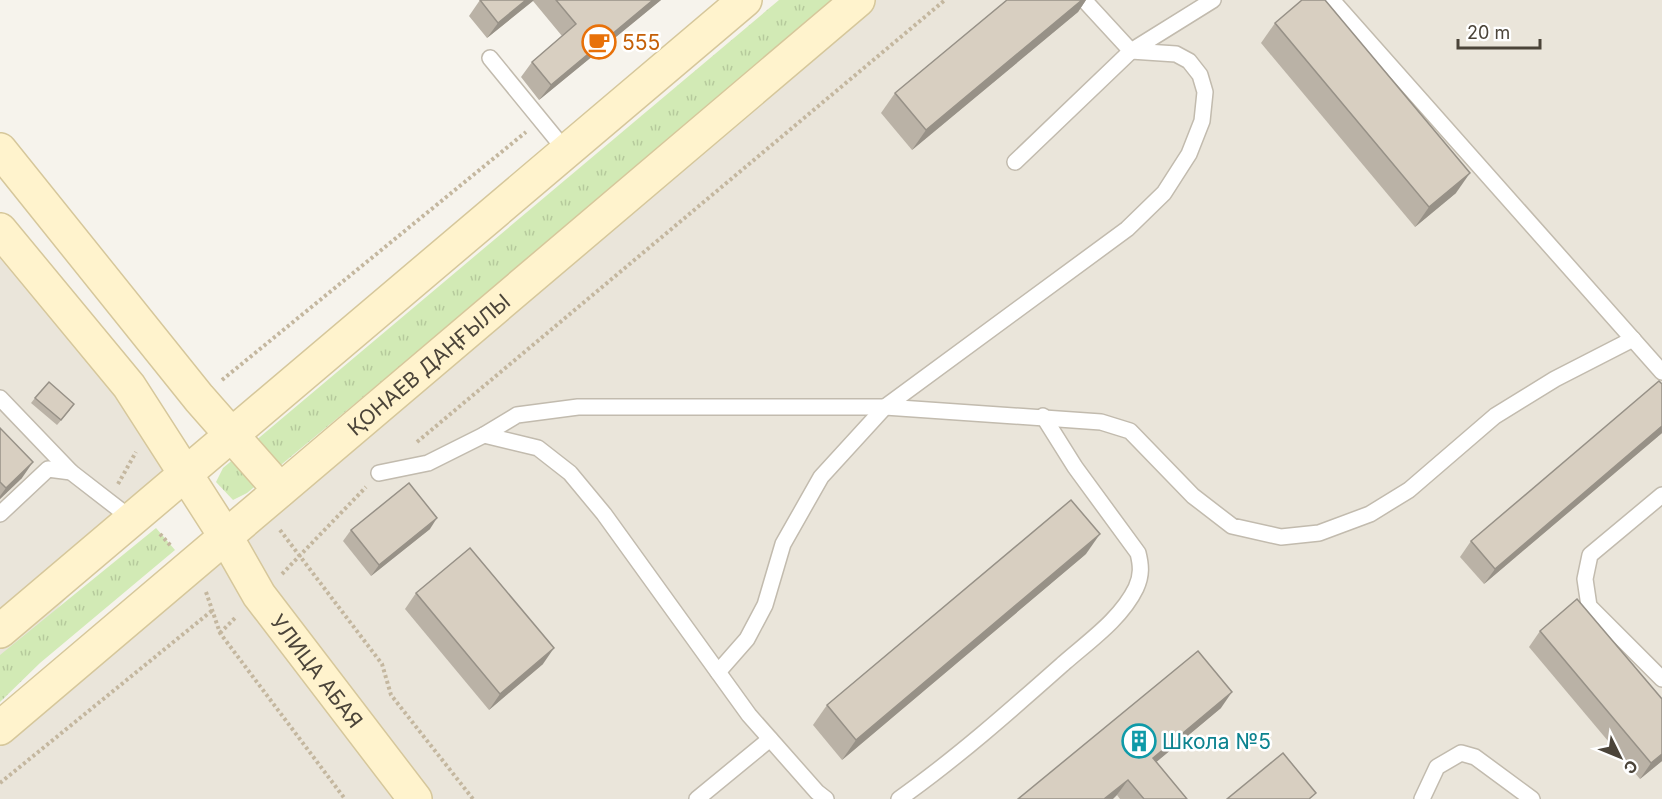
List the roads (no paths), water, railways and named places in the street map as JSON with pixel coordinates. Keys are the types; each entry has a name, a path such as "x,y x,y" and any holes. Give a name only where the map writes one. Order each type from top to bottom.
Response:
{"main road":[{"path":"0,631 145,524 186,475 745,0"},
{"name":"ҚОНАЕВ ДАҢҒЫЛЫ","path":"0,728 858,0"},
{"path":"0,150 200,398 280,490"},
{"name":"УЛИЦА АБАЯ","path":"0,230 129,386 226,537 259,595 415,799"}],"lane":[{"path":"718,672 747,639 765,605 783,544 821,477 885,407 1127,229 1164,194 1189,154 1202,121 1205,92 1200,75 1189,61 1176,54 1131,51 1083,0"},
{"path":"1016,162 1131,51 1213,0"},
{"path":"1332,0 1662,372"},
{"path":"490,58 566,151"},
{"path":"379,473 428,463 484,435 517,415 578,407 885,407 1042,416 1101,422 1130,431 1193,496 1232,526 1281,537 1319,533 1370,513 1409,490 1495,416 1555,379 1633,339"},
{"path":"0,398 71,472 145,524"},
{"path":"899,799 996,721 1106,626 1124,607 1137,587 1142,568 1138,553 1075,467 1042,416"},
{"path":"484,435 538,448 570,473 604,514 749,715 817,792 826,799"},
{"path":"0,514 48,469 71,472"},
{"path":"1662,495 1590,555 1585,579 1588,606 1662,679"},
{"path":"697,799 770,739"},
{"path":"1422,799 1437,767 1461,753 1475,757 1532,799"}],"place":[{"name":"555","path":"599,42"},
{"name":"Школа №5","path":"1139,741"}]}
